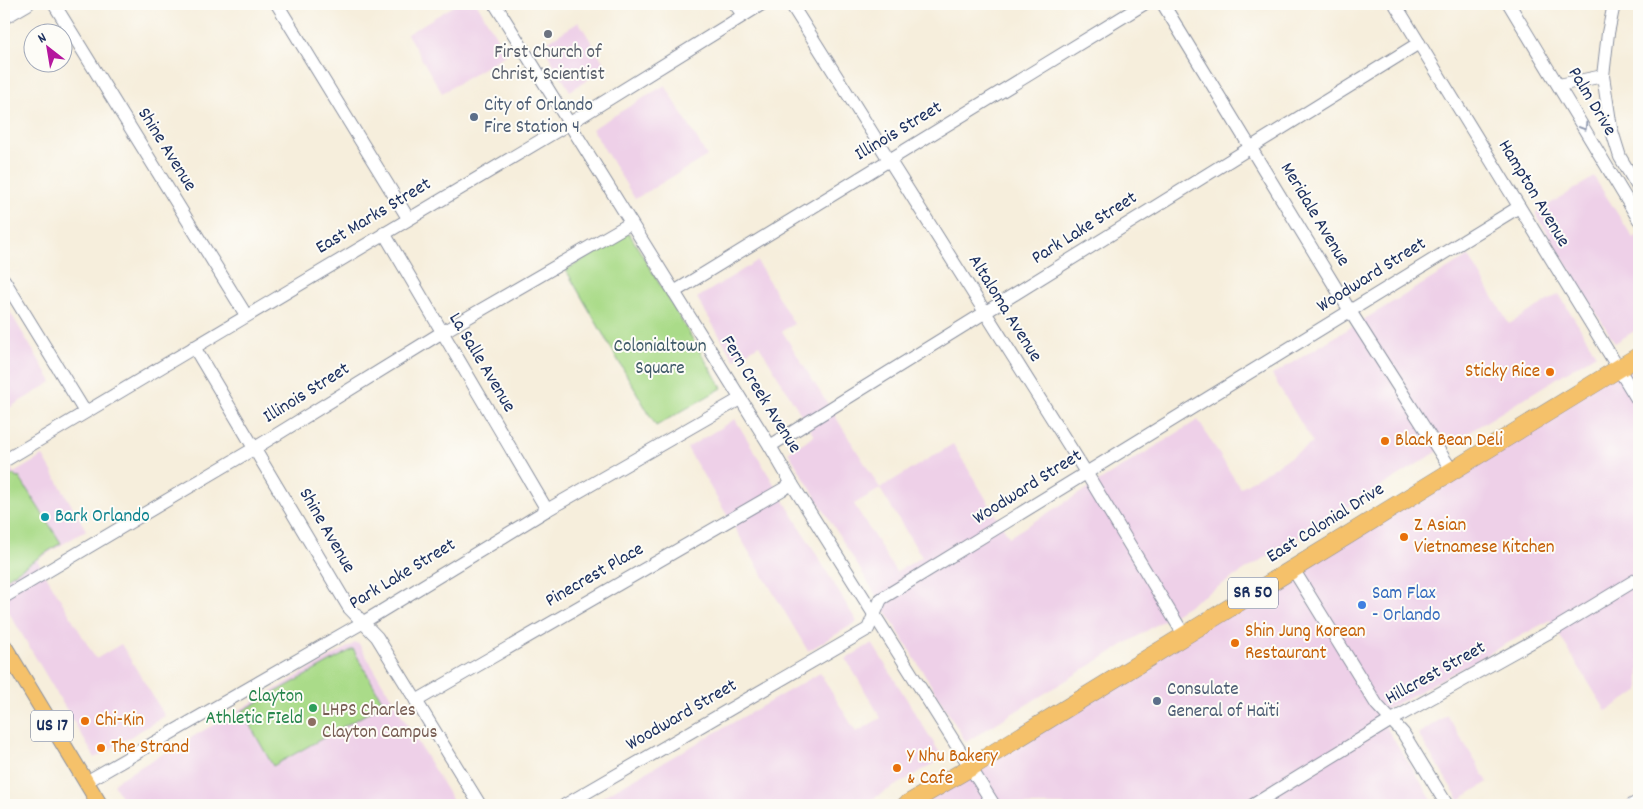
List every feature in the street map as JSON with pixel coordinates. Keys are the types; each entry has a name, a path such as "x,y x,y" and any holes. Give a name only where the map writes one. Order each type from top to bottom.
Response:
{"highway":[{"name":"East Colonial Drive","path":"906,805 971,767 1639,356"}],"main road":[{"name":"US 17","path":"4,646 100,805"}],"street":[{"path":"4,18 28,4"},
{"name":"Shine Avenue","path":"54,4 246,315"},
{"path":"277,4 408,218"},
{"name":"Fern Creek Avenue","path":"495,4 792,484 994,805"},
{"path":"736,4 743,15"},
{"name":"East Marks Street","path":"4,461 570,123 762,4"},
{"name":"Altaloma Avenue","path":"791,4 1086,474 1184,635"},
{"name":"Illinois Street","path":"674,292 1144,4"},
{"name":"Meridale Avenue","path":"1163,4 1350,312 1452,471"},
{"name":"Hampton Avenue","path":"1395,4 1639,402"},
{"name":"Palm Drive","path":"1509,4 1639,220"},
{"name":"Palm Drive","path":"1614,4 1608,33 1603,76 1611,128 1620,157 1639,189"},
{"name":"Park Lake Street","path":"770,446 1419,43"},
{"path":"1559,85 1603,76"},
{"name":"Woodward Street","path":"565,805 868,628 881,599 1519,208"},
{"name":"Illinois Street","path":"4,597 255,448 442,333 631,223"},
{"name":"La Salle Avenue","path":"384,233 547,510"},
{"path":"4,280 85,412"},
{"name":"Shine Avenue","path":"194,348 349,608 377,637 479,805"},
{"name":"Park Lake Street","path":"86,782 362,622 547,510 740,399"},
{"name":"Pinecrest Place","path":"416,700 792,484"},
{"path":"1293,569 1377,705 1402,734 1447,805"},
{"name":"Hillcrest Street","path":"1253,805 1390,721 1555,629 1639,578"},
{"path":"1632,805 1639,801"}],"shaded area":[{"path":"457,4 477,4 507,54 442,93 407,34"},
{"path":"579,22 607,68 570,91 542,45"},
{"path":"665,85 707,156 635,199 592,129"},
{"path":"1594,177 1633,238 1639,234 1639,328 1615,343 1535,213"},
{"path":"1469,256 1509,324 1559,294 1596,354 966,742 788,452 814,436 759,345 734,360 697,298 757,261 794,324 782,331 880,488 953,444 1009,537 1198,420 1240,488 1313,443 1272,375","holes":["880,489 922,557 896,572 854,504"]},
{"path":"4,302 52,382 4,411"},
{"path":"1639,355 1639,691 1606,711 1550,620 1378,714 1435,805 906,805"},
{"path":"735,419 857,622 808,651 687,448"},
{"path":"43,456 86,530 37,560 96,659 121,644 165,716 95,758 4,604 4,459 14,473"},
{"name":"LHPS Charles Clayton Campus","path":"355,643 359,644 453,801 446,805 126,805 114,785 116,781"},
{"path":"872,643 943,758 862,805 588,805 820,673 856,732 881,718 846,659"},
{"path":"1447,715 1488,782 1459,800 1418,734"}],"green space":[{"name":"Colonialtown Square","path":"629,233 722,388 656,426 566,270"},
{"path":"14,474 16,478 19,477 61,543 4,580 4,480"},
{"name":"Clayton Athletic FIeld","path":"353,649 384,704 273,766 242,711"}],"place":[{"name":"First Church of Christ, Scientist","path":"548,34"},
{"name":"City of Orlando Fire Station 4","path":"474,117"},
{"name":"Sticky Rice","path":"1550,372"},
{"name":"Black Bean Deli","path":"1385,441"},
{"name":"Bark Orlando","path":"45,517"},
{"name":"Z Asian Vietnamese Kitchen","path":"1404,537"},
{"name":"Sam Flax - Orlando","path":"1362,605"},
{"name":"Shin Jung Korean Restaurant","path":"1235,643"},
{"name":"Consulate General of Haïti","path":"1157,701"},
{"name":"Clayton Athletic FIeld","path":"313,708"},
{"name":"Chi-Kin","path":"85,721"},
{"name":"LHPS Charles Clayton Campus","path":"312,722"},
{"name":"The Strand","path":"101,748"},
{"name":"Y Nhu Bakery & Cafe","path":"897,768"}]}
